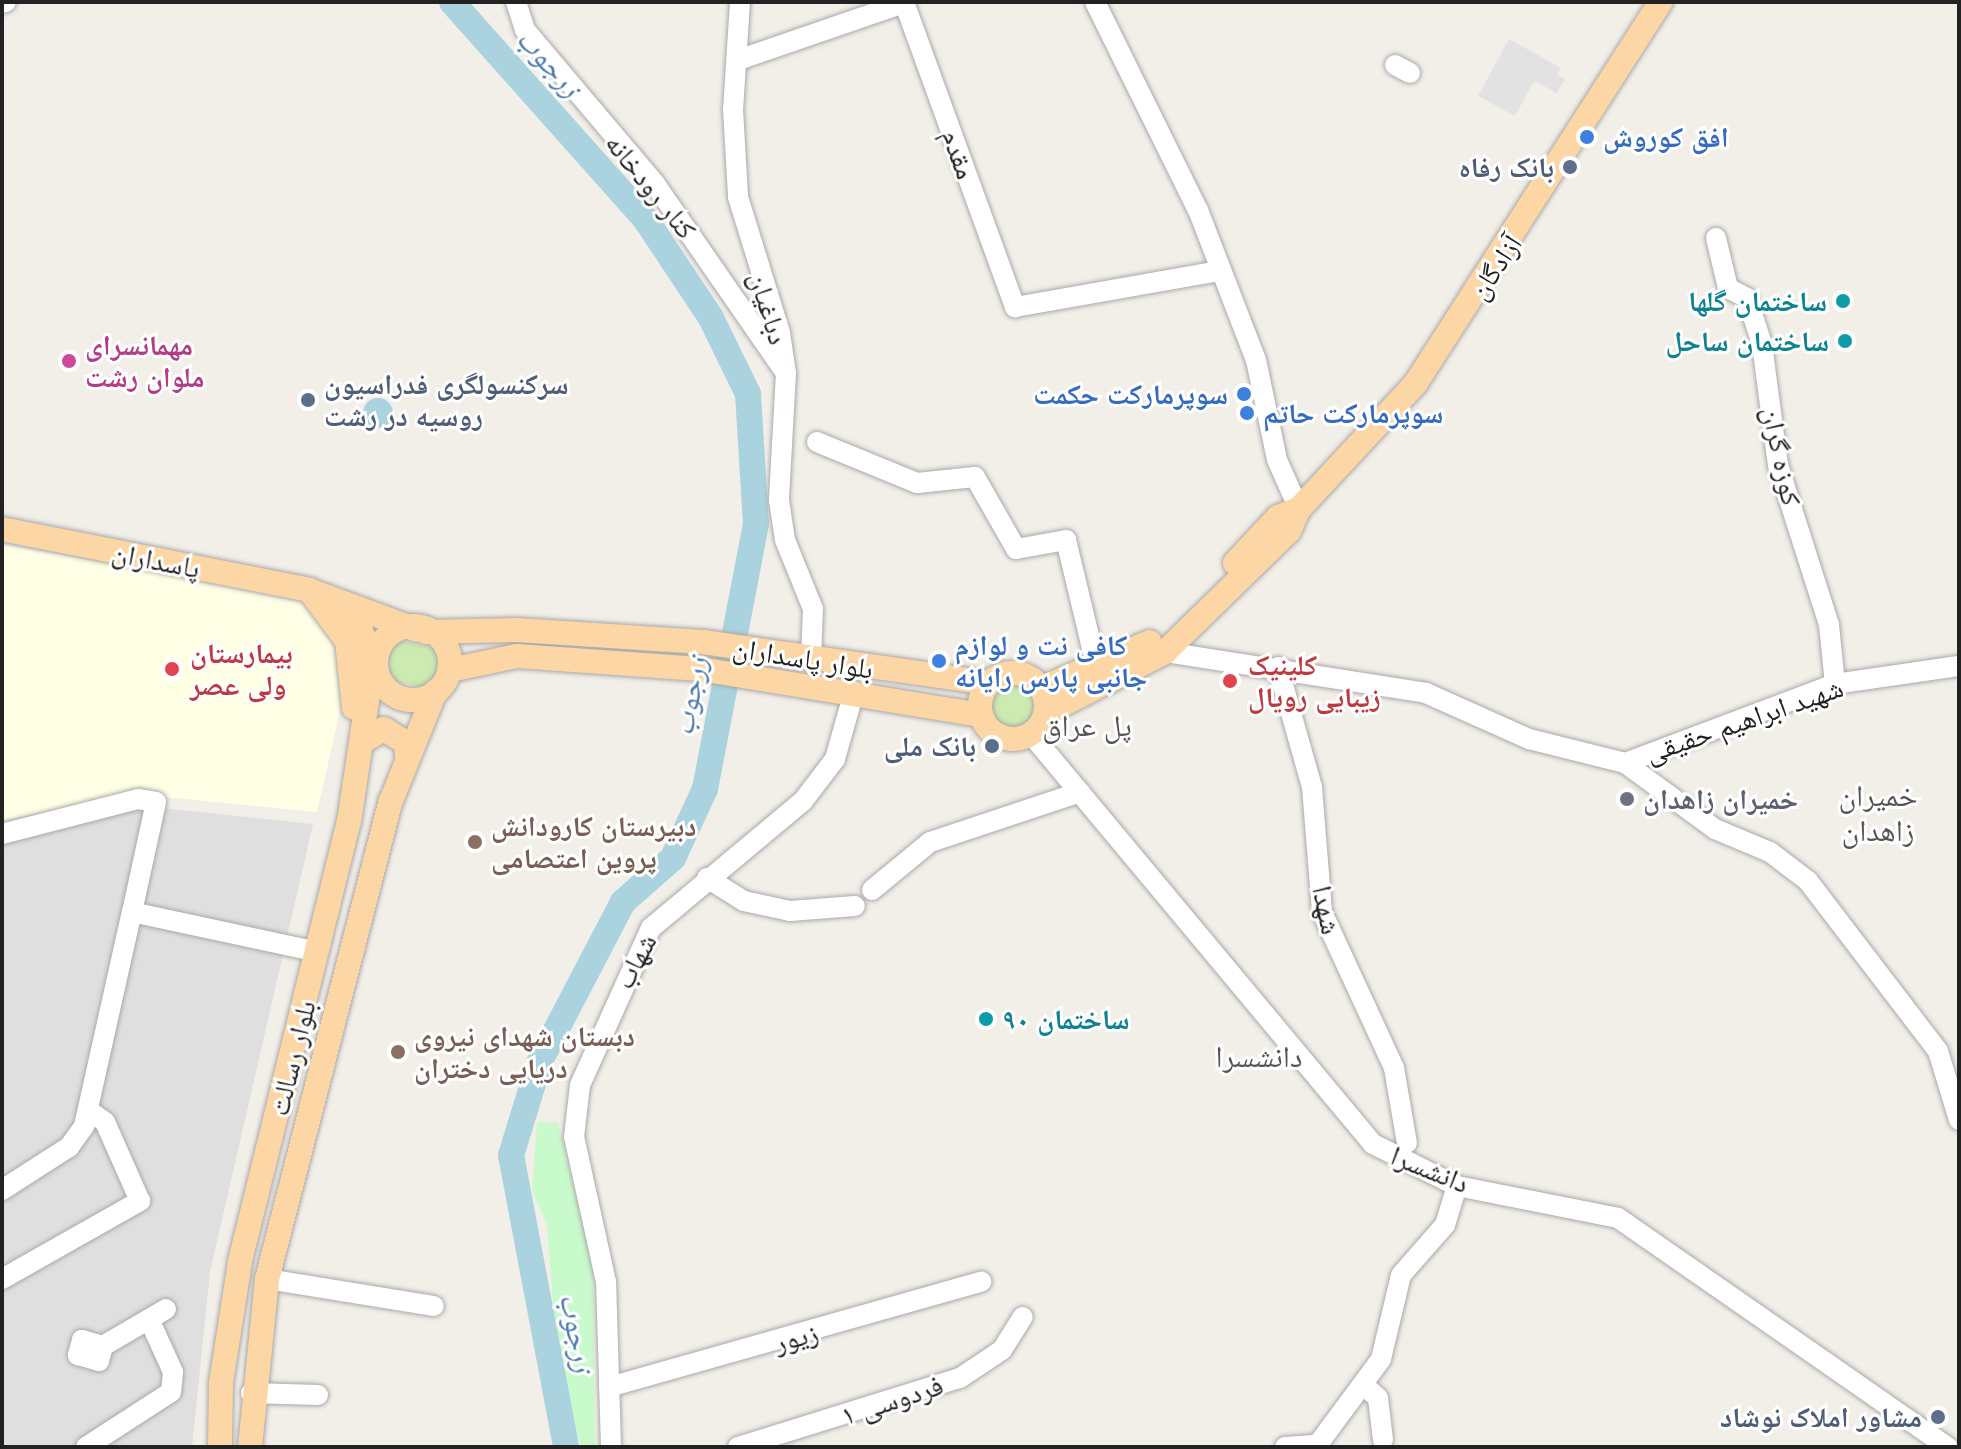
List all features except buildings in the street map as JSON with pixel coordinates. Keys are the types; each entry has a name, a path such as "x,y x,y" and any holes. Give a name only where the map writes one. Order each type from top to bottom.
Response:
{"main road":[{"name":"آزادگان","path":"1046,713 1165,652 1186,635 1289,531 1299,509 1416,383 1661,2"},
{"name":"آزادگان","path":"1042,688 1097,669 1169,630 1278,517 1299,509"},
{"name":"پاسداران","path":"2,529 309,590"},
{"path":"309,590 422,631 449,648 455,669 435,692 400,694 372,663 361,631 340,607 309,590"},
{"path":"309,590 352,655 354,710 343,792 349,822"},
{"name":"بلوار پاسداران","path":"422,631 517,630 703,642 989,683"},
{"path":"372,663 382,640 422,631"},
{"name":"بلوار پاسداران","path":"455,669 517,656 700,669 981,715"},
{"name":"بلوار رسالت","path":"220,1447 221,1383 240,1261 349,822 372,663"},
{"path":"1021,673 1042,688 1046,713 1031,734 1005,738 981,715 989,683 1021,673"},
{"name":"بلوار رسالت","path":"250,1447 251,1393 267,1279 407,755 435,692"},
{"path":"363,741 384,729 396,733 407,755"}],"street":[{"name":"کنار رودخانه","path":"516,2 525,30 655,184 786,373"},
{"name":"دباغیان","path":"740,2 738,197 786,373 779,500 785,540 813,609 811,659"},
{"path":"738,60 904,2"},
{"name":"مقدم","path":"904,2 1015,307 1220,271"},
{"path":"1095,2 1220,271 1256,360 1277,460 1299,509"},
{"name":"کوزه گران","path":"1716,238 1728,288 1747,298 1762,344 1778,465 1829,625 1835,684"},
{"path":"817,442 917,483 975,477 1016,549 1066,540 1097,669"},
{"path":"1186,635 1189,646 1205,655"},
{"path":"1165,652 1205,655 1426,693 1529,739 1625,763 1715,829 1770,852 1808,881 1938,1051 1959,1120"},
{"name":"شهید ابراهیم حقیقی","path":"1625,763 1835,684 1959,666"},
{"name":"شهدا","path":"1278,667 1312,787 1322,912 1394,1068 1407,1143"},
{"name":"شهاب","path":"611,1447 606,1282 575,1111 622,980 651,928 707,878 756,846 803,801 835,759 854,692"},
{"name":"دانشسرا","path":"1031,734 1373,1144 1457,1186 1618,1218 1948,1447"},
{"path":"872,890 930,842 1080,792"},
{"path":"2,834 138,799 156,802 88,1110 69,1147 2,1190"},
{"path":"707,878 744,901 790,911 855,906"},
{"path":"132,912 318,952"},
{"path":"2,1279 140,1201 105,1122 88,1110"},
{"path":"1285,1447 1316,1446 1366,1387 1381,1359 1401,1275 1445,1225 1457,1186"},
{"path":"267,1279 434,1306"},
{"name":"زیور","path":"609,1387 981,1282"},
{"path":"86,1447 171,1392 173,1372 157,1314 103,1346"},
{"name":"فردوسی ۱","path":"738,1447 960,1378 1002,1350 1023,1317"},
{"path":"1366,1387 1378,1398 1383,1440"},
{"path":"251,1393 318,1395"}],"shaded area":[{"path":"1509,39 1561,68 1557,75 1565,79 1557,93 1534,81 1515,116 1478,96"},
{"name":"بیمارستان ولی عصر","path":"2,545 294,595 318,614 341,649 345,689 317,812 135,794 2,820"},
{"path":"134,805 313,824 210,1272 192,1447 2,1447 2,832"}],"green space":[{"path":"401,641 436,648 444,673 423,687 390,681 380,658"},
{"path":"1013,681 1031,688 1038,706 1031,724 1013,731 995,724 988,706 995,688"},
{"path":"537,1122 558,1123 593,1266 595,1447 581,1447 557,1355 547,1226 532,1189"}],"water":[{"path":"378,398 389,402 393,413 389,424 378,428 367,424 363,413 367,402"}],"waterway":[{"name":"زرجوب","path":"452,2 646,220 711,318 748,394 756,524 705,789 673,858 623,902 540,1061 511,1155 566,1447"}],"place":[{"name":"افق کوروش","path":"1587,137"},
{"name":"بانک رفاه","path":"1570,167"},
{"name":"ساختمان گلها","path":"1843,301"},
{"name":"ساختمان ساحل","path":"1845,341"},
{"name":"مهمانسرای ملوان رشت","path":"69,361"},
{"name":"سوپرمارکت حکمت","path":"1244,394"},
{"name":"سرکنسولگری فدراسیون روسیه در رشت","path":"308,400"},
{"name":"سوپرمارکت حاتم","path":"1247,413"},
{"name":"کافی نت و لوازم جانبی پارس رایانه","path":"939,661"},
{"name":"بیمارستان ولی عصر","path":"172,669"},
{"name":"کلینیک زیبایی رویال","path":"1230,681"},
{"name":"بانک ملی","path":"992,746"},
{"name":"خمیران زاهدان","path":"1627,799"},
{"name":"دبیرستان کارودانش پروین اعتصامی","path":"475,842"},
{"name":"ساختمان ۹۰","path":"986,1019"},
{"name":"دبستان شهدای نیروی دریایی دختران","path":"398,1052"},
{"name":"مشاور املاک نوشاد","path":"1938,1417"}],"district":[{"name":"پل عراق","path":"1087,726"},
{"name":"خمیران زاهدان","path":"1878,813"},
{"name":"دانشسرا","path":"1259,1057"}]}
